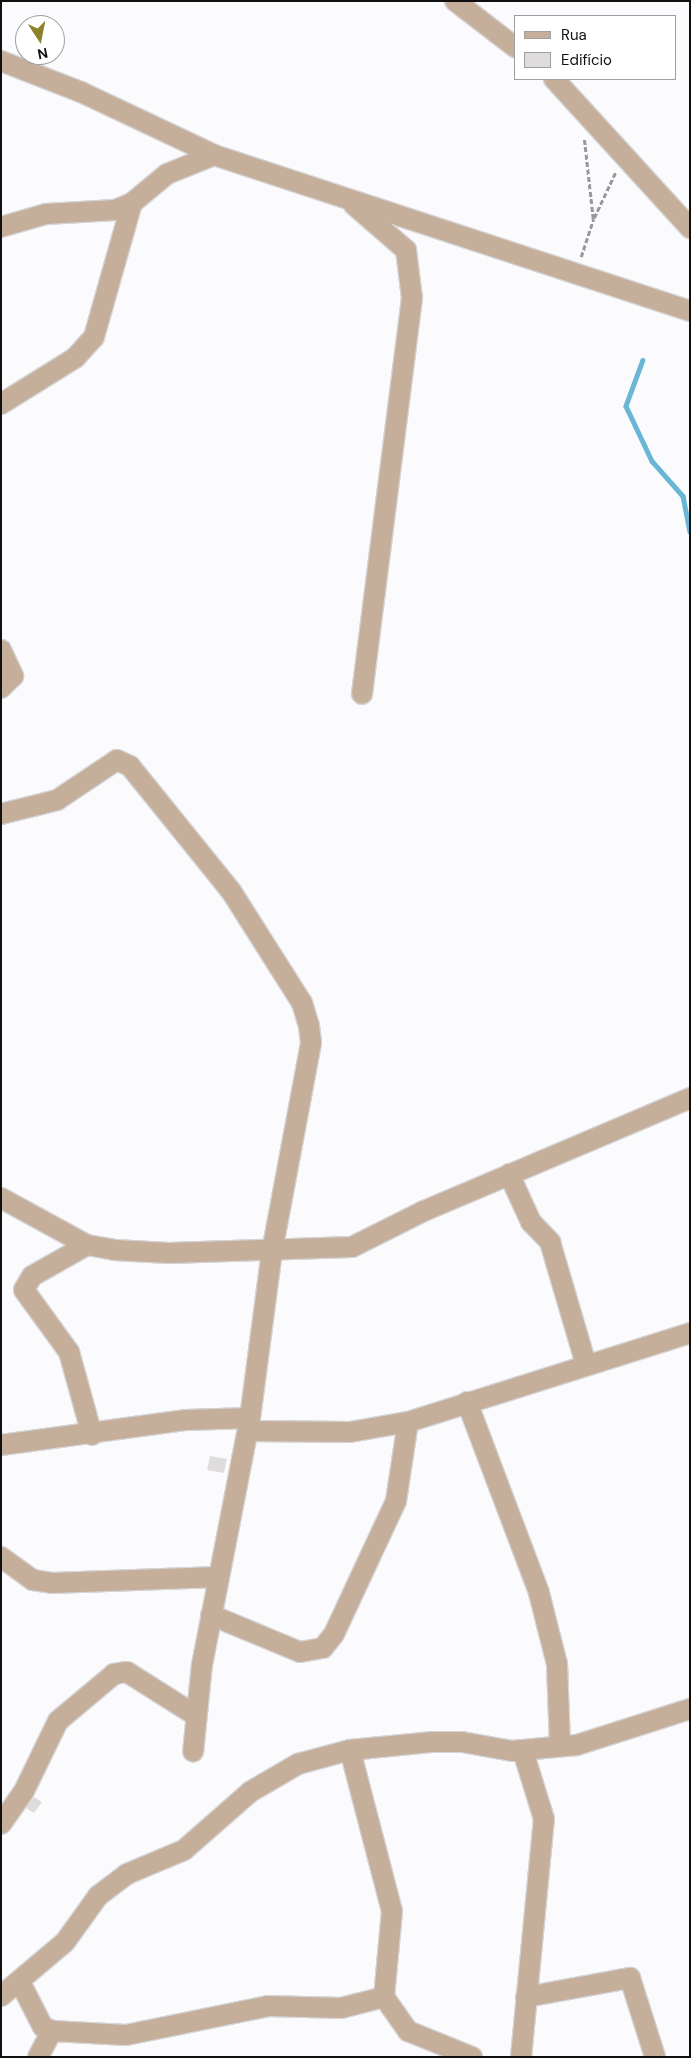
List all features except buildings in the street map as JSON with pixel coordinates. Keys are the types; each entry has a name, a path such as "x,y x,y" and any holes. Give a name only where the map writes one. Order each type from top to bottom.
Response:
{"street":[{"path":"455,1 514,46"},
{"path":"1,61 81,92 214,156 349,201 576,272 690,311"},
{"path":"555,80 624,153 690,228"},
{"path":"1,227 46,214 115,210 132,203 167,174 214,156"},
{"path":"349,201 406,250 412,298 362,694"},
{"path":"1,404 75,358 94,338 132,203"},
{"path":"1,650 13,671 1,688"},
{"path":"1,814 57,800 111,763 130,766 231,891 302,1003 311,1043 272,1251 249,1424 211,1615 195,1715 193,1752"},
{"path":"1,1198 87,1245 169,1253 352,1247 510,1174 690,1098"},
{"path":"510,1174 531,1222 550,1242 586,1364"},
{"path":"87,1245 32,1276 24,1290 69,1352 92,1435"},
{"path":"1,1446 92,1435 186,1420 350,1432 408,1422 586,1364 690,1333"},
{"path":"467,1402 539,1593 557,1664 560,1745"},
{"path":"211,1615 300,1652 323,1648 334,1634 396,1501 408,1422"},
{"path":"1,1557 33,1580 52,1582 218,1577"},
{"path":"1,1824 28,1785 58,1721 114,1674 127,1672 195,1715"},
{"path":"1,1996 21,1984 65,1942 98,1896 127,1874 184,1850 273,1775 350,1750 462,1742 522,1751 560,1745 577,1745 690,1709"},
{"path":"350,1750 392,1911 384,1997 408,2031 472,2057"},
{"path":"521,2057 544,1819 522,1751"},
{"path":"526,1997 630,1978 655,2057"},
{"path":"21,1984 43,2027 52,2031 126,2034 268,2006 340,2008 384,1997"},
{"path":"38,2057 52,2031"}],"path":[{"path":"584,135 593,219"},
{"path":"576,272 593,219 624,153"}],"waterway":[{"path":"643,360 626,406 652,461 683,496 690,531"}]}
